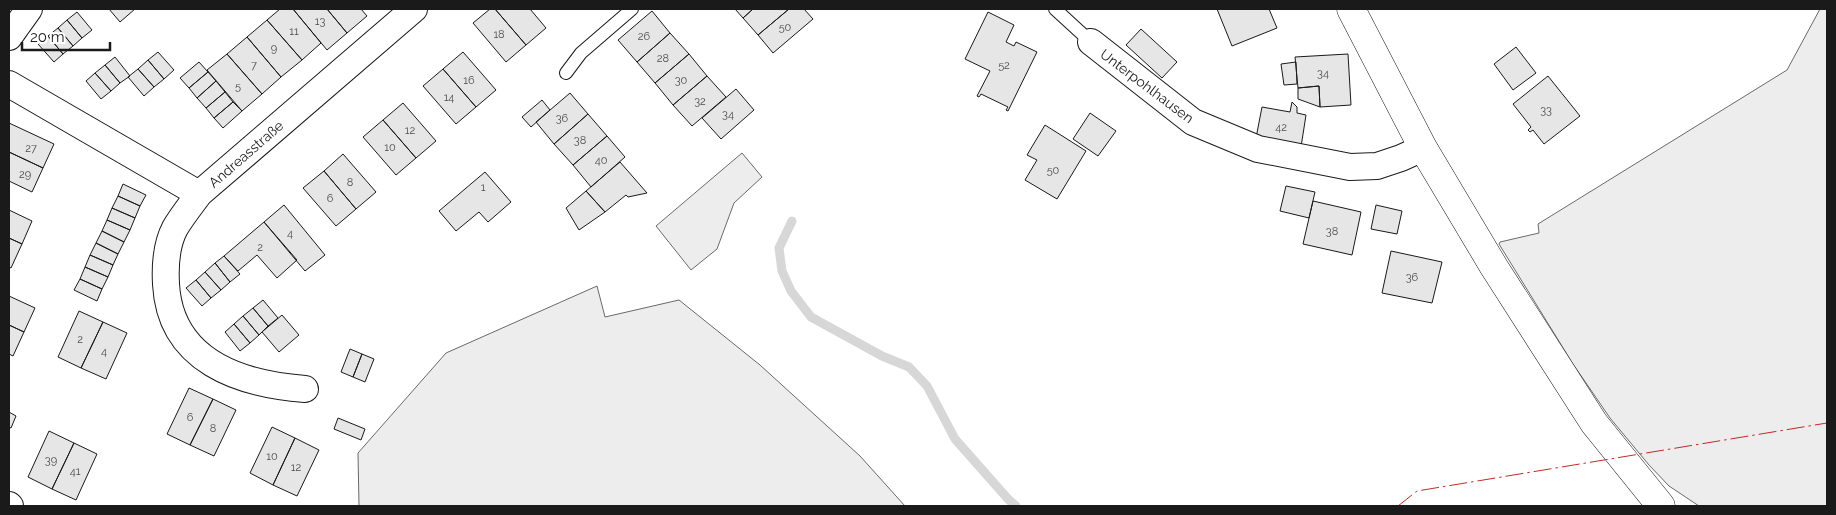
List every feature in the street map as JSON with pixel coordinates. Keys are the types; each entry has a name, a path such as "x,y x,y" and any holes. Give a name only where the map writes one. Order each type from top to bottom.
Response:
{"street":[{"path":"9,37 29,9"},
{"name":"Andreasstraße","path":"9,84 199,194 414,9"},
{"path":"1351,9 1423,148 1494,267 1594,423 1661,506"},
{"name":"Unterpohlhausen","path":"1091,42 1193,122 1258,149 1350,167 1377,166 1423,148"},
{"path":"199,194 174,230 164,263 167,302 179,330 199,355 224,370 249,380 278,387 305,389"}],"lane":[{"path":"566,73 581,53 632,9"},
{"name":"Unterpohlhausen","path":"1055,9 1091,42"}],"shaded area":[{"path":"1820,9 1827,9 1827,506 1699,506 1669,486 1610,418 1573,364 1499,244 1500,242 1539,233 1538,224 1787,70"},
{"path":"742,153 762,177 734,203 717,249 691,270 656,226"},
{"path":"597,286 605,317 679,300 760,365 860,456 905,506 359,506 358,453 446,353"}],"building":[{"path":"109,9 135,9 120,22"},
{"path":"280,9 293,9 321,43 302,60 267,20"},
{"path":"293,9 327,9 347,33 327,50"},
{"path":"327,9 361,9 367,16 347,33"},
{"path":"490,9 495,9 526,45 506,62 473,23"},
{"path":"495,9 530,9 546,28 526,45"},
{"path":"735,9 753,9 743,18"},
{"path":"753,9 789,9 758,35 743,18"},
{"path":"789,9 804,9 813,19 773,53 758,35"},
{"path":"1217,9 1269,9 1277,28 1232,46"},
{"path":"652,11 670,33 637,62 618,40"},
{"path":"77,12 92,30 82,38 67,20"},
{"path":"988,12 1014,25 1006,42 1014,46 1016,42 1037,52 1008,111 1006,110 1008,107 981,94 979,97 977,96 990,71 965,59"},
{"path":"67,20 82,38 73,46 58,28"},
{"path":"267,20 302,60 281,77 247,37"},
{"path":"58,28 73,46 63,54 48,36"},
{"path":"1141,29 1177,62 1162,78 1126,45"},
{"path":"670,33 689,54 655,83 637,62"},
{"path":"48,36 63,54 54,62 38,44"},
{"path":"247,37 281,77 262,94 227,54"},
{"path":"1516,47 1536,73 1513,90 1494,64"},
{"path":"158,52 174,70 164,79 148,60"},
{"path":"463,52 496,90 476,107 443,69"},
{"path":"227,54 262,94 242,111 207,70"},
{"path":"689,54 707,76 673,105 655,83"},
{"path":"1348,54 1351,105 1320,107 1319,86 1298,88 1295,57"},
{"path":"115,57 130,76 120,83 105,65"},
{"path":"148,60 164,79 154,87 138,69"},
{"path":"199,62 208,72 189,88 180,78"},
{"path":"1296,62 1297,84 1284,85 1281,64"},
{"path":"105,65 120,83 111,91 95,73"},
{"path":"138,69 154,87 144,96 128,77"},
{"path":"443,69 476,107 456,124 423,86"},
{"path":"208,72 216,81 197,98 189,88"},
{"path":"95,73 111,91 101,99 86,81"},
{"path":"707,76 726,97 692,126 673,105"},
{"path":"1548,76 1580,116 1544,144 1533,130 1530,132 1528,130 1531,127 1513,104"},
{"path":"216,81 225,92 206,108 197,98"},
{"path":"1319,86 1320,107 1298,99 1298,88"},
{"path":"736,89 754,110 721,139 702,118"},
{"path":"225,92 233,102 214,118 206,108"},
{"path":"570,93 588,114 554,144 536,122"},
{"path":"542,100 550,110 531,127 522,117"},
{"path":"233,102 242,111 223,128 214,118"},
{"path":"1292,102 1297,107 1297,113 1306,115 1301,147 1256,138 1262,107 1290,112"},
{"path":"403,103 436,141 416,158 383,120"},
{"path":"1090,113 1116,131 1098,156 1073,139"},
{"path":"588,114 607,136 573,165 554,144"},
{"path":"383,120 416,158 396,175 363,137"},
{"path":"9,123 54,144 43,168 9,152"},
{"path":"1045,125 1086,151 1057,199 1025,180 1037,160 1027,155"},
{"path":"607,136 625,157 591,187 573,165"},
{"path":"9,152 43,168 32,192 9,181"},
{"path":"343,154 376,192 356,209 324,171"},
{"path":"620,162 647,193 628,197 626,195 605,212 586,191"},
{"path":"324,171 356,209 336,226 303,188"},
{"path":"485,172 511,202 488,222 479,212 456,231 439,211"},
{"path":"123,184 146,195 140,206 118,196"},
{"path":"1286,186 1315,192 1309,218 1280,211"},
{"path":"586,191 605,212 579,230 566,208"},
{"path":"118,196 140,206 135,218 112,208"},
{"path":"1313,201 1361,212 1352,255 1303,244"},
{"path":"284,205 325,255 305,271 264,222"},
{"path":"1376,205 1402,211 1397,234 1371,229"},
{"path":"112,208 135,218 130,230 107,220"},
{"path":"9,210 32,221 22,244 9,238"},
{"path":"107,220 130,230 124,242 102,231"},
{"path":"264,222 297,260 277,278 257,255 238,271 224,256"},
{"path":"102,231 124,242 118,254 96,243"},
{"path":"9,238 22,244 11,268 9,267"},
{"path":"96,243 118,254 113,265 90,255"},
{"path":"1391,251 1442,262 1432,303 1382,293"},
{"path":"90,255 113,265 108,277 85,267"},
{"path":"224,256 240,274 230,282 215,263"},
{"path":"215,263 230,282 221,290 205,272"},
{"path":"85,267 108,277 102,289 80,279"},
{"path":"205,272 221,290 211,298 196,280"},
{"path":"80,279 102,289 97,301 74,290"},
{"path":"196,280 211,298 202,306 186,288"},
{"path":"9,296 35,308 24,332 9,325"},
{"path":"263,300 278,318 268,326 253,308"},
{"path":"253,308 268,326 259,335 243,316"},
{"path":"79,311 103,322 81,368 58,357"},
{"path":"282,315 299,335 279,352 262,332"},
{"path":"243,316 259,335 250,343 234,324"},
{"path":"103,322 127,333 106,379 81,368"},
{"path":"234,324 250,343 240,351 225,332"},
{"path":"9,325 24,332 13,356 9,354"},
{"path":"350,349 362,354 353,377 341,372"},
{"path":"362,354 374,359 365,382 353,377"},
{"path":"189,388 213,399 190,445 167,434"},
{"path":"213,399 236,410 214,456 190,445"},
{"path":"9,412 16,416 11,428 9,427"},
{"path":"338,418 365,429 361,440 334,429"},
{"path":"272,427 295,438 273,485 250,473"},
{"path":"49,431 74,443 52,489 28,477"},
{"path":"295,438 319,450 297,496 273,485"},
{"path":"74,443 97,454 76,500 52,489"}],"waterway":[{"path":"792,221 779,248 782,271 791,291 811,317 882,356 909,367 927,386 955,439 1016,506"}],"power":[{"path":"1398,506 1417,491 1827,423"}]}
